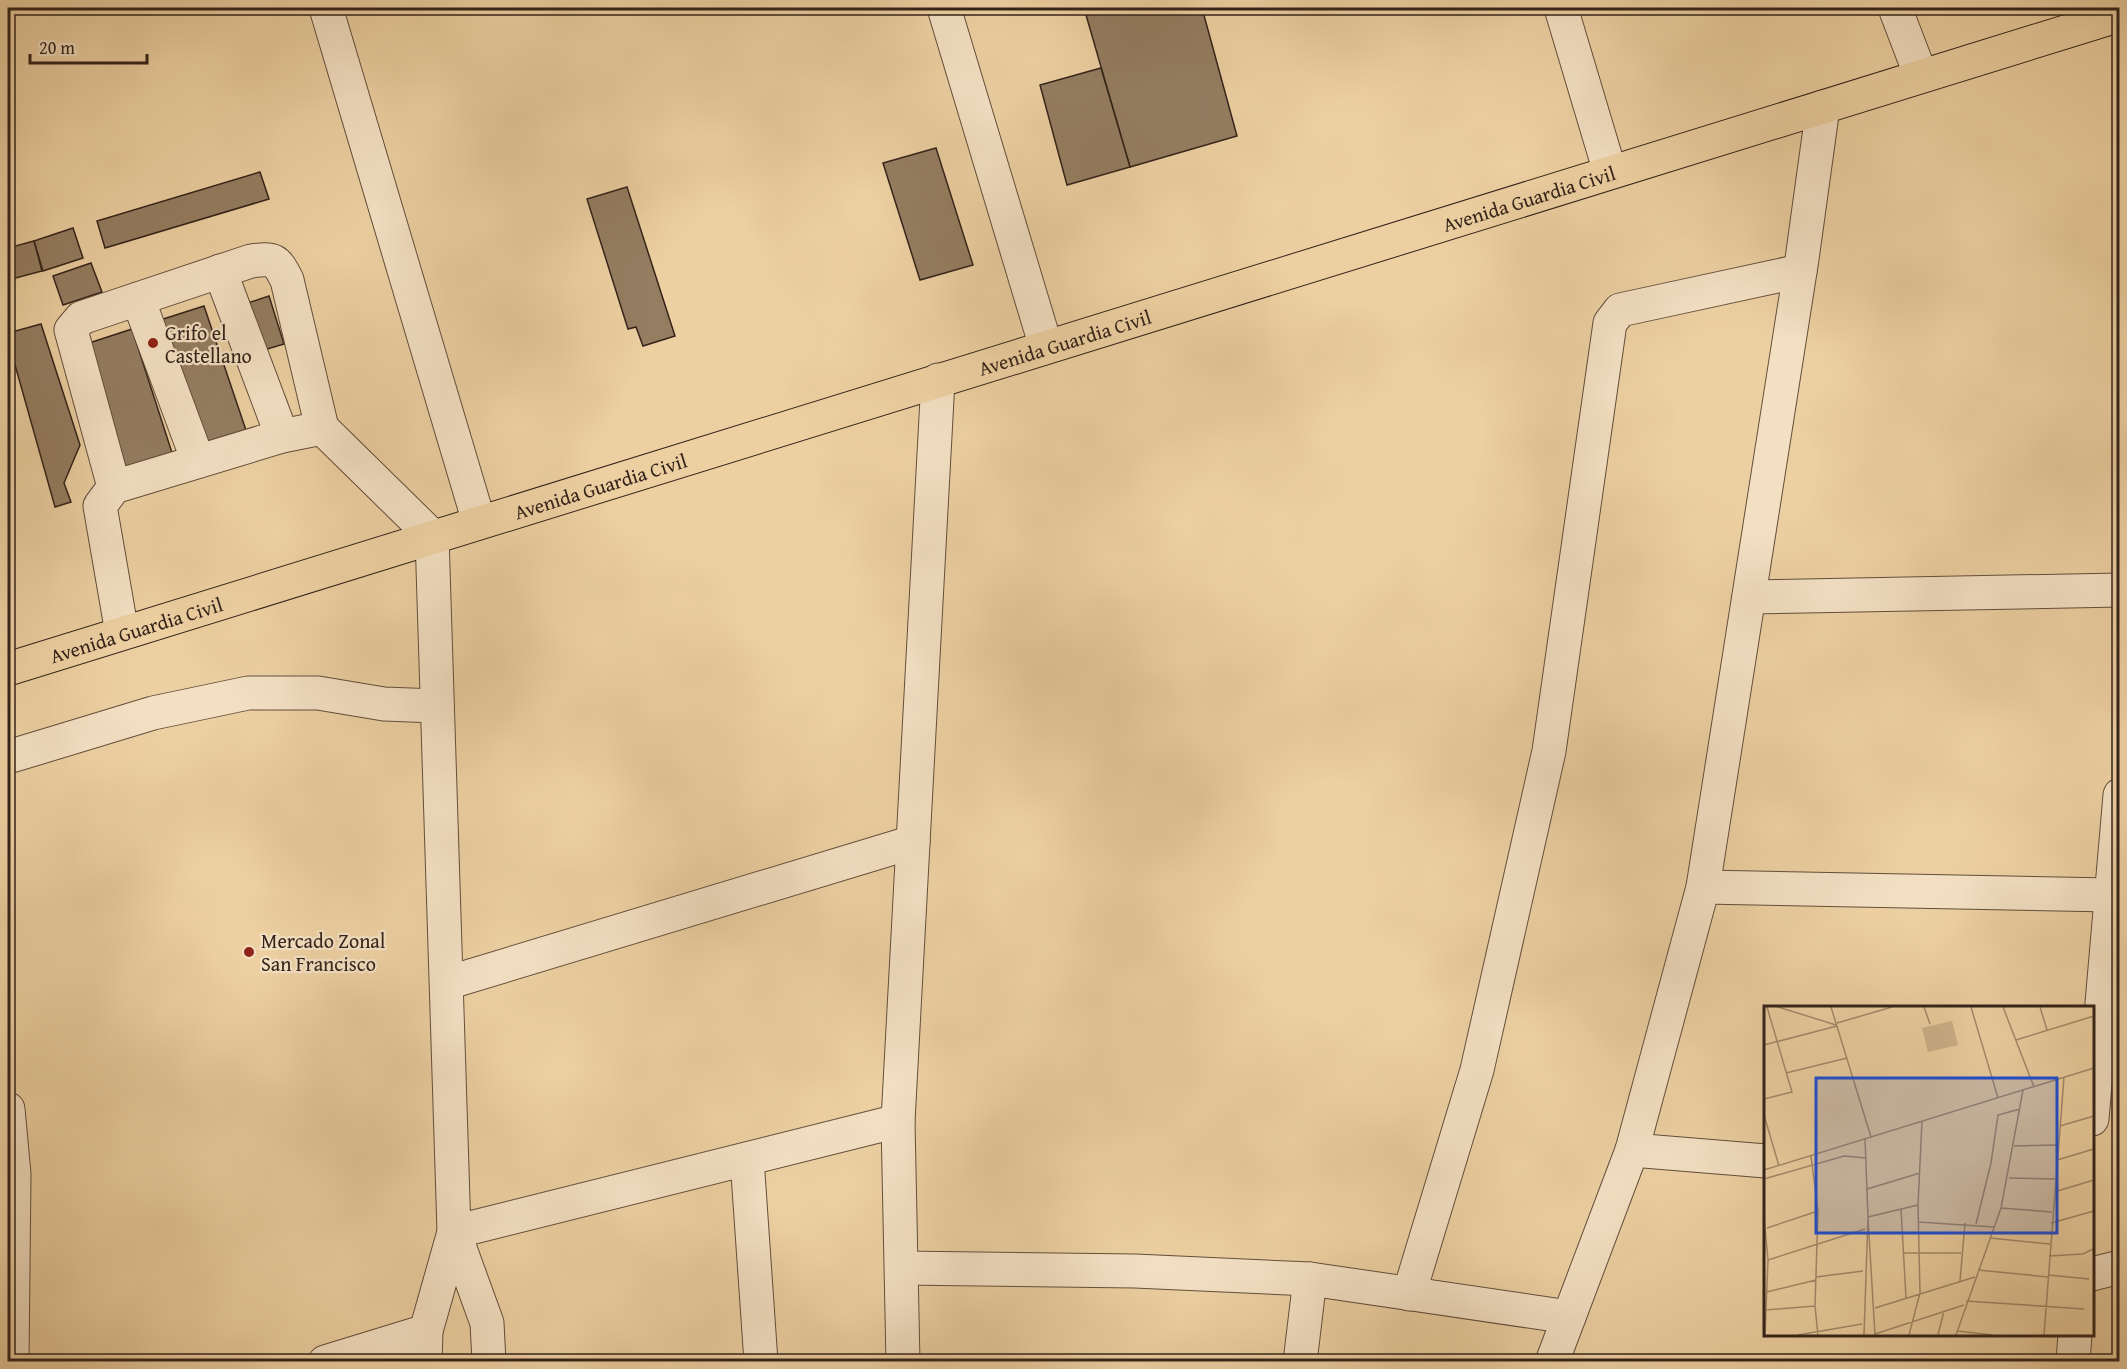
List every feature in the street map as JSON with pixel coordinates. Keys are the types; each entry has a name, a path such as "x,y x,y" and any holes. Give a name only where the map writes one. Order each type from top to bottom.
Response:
{"highway":[{"name":"Avenida Guardia Civil","path":"8,669 2120,15"}],"street":[{"path":"326,8 479,522"},
{"path":"944,8 1046,347"},
{"path":"1561,8 1610,172"},
{"path":"1895,8 1921,76"},
{"path":"1552,1362 1632,1150 1703,887 1800,271 1823,106"},
{"path":"114,487 71,330 81,318 251,261 269,259 278,262 287,280 322,428 432,536 454,1232 426,1346 325,1362"},
{"path":"220,271 282,436"},
{"path":"1409,1294 1477,1070 1549,751 1610,323 1620,310 1800,271"},
{"path":"138,299 198,461"},
{"path":"903,1362 898,1121 938,380"},
{"path":"122,633 100,506 114,487 282,436 322,428"},
{"path":"1749,597 2120,590"},
{"path":"8,757 153,713 249,693 318,693 384,704 437,706"},
{"path":"2094,1107 2111,1002 2111,895 2120,795"},
{"path":"447,983 913,842"},
{"path":"1703,887 2111,895"},
{"path":"8,1109 11,1175 12,1362"},
{"path":"454,1232 898,1121"},
{"path":"1632,1150 1764,1161"},
{"path":"747,1159 761,1362"},
{"path":"454,1232 487,1323 489,1362"},
{"path":"2094,1274 2120,1267"},
{"path":"902,1268 1135,1271 1310,1279 1569,1317"},
{"path":"1300,1362 1310,1279"},
{"path":"2073,1362 2075,1336"}],"building":[{"path":"1084,8 1202,8 1237,136 1130,167"},
{"path":"1101,68 1130,167 1067,185 1040,85"},
{"path":"936,148 973,265 920,280 883,163"},
{"path":"260,172 269,199 105,248 97,221"},
{"path":"627,187 675,336 643,346 636,327 628,329 587,199"},
{"path":"73,228 83,258 43,271 34,241"},
{"path":"34,241 42,271 8,280 8,248"},
{"path":"91,263 102,292 63,305 53,276"},
{"path":"269,296 284,344 251,354 236,307"},
{"path":"204,306 250,442 203,457 157,321"},
{"path":"41,324 80,445 64,483 71,502 55,507 8,340 8,333"},
{"path":"132,329 175,462 127,478 83,345"}],"place":[{"name":"Grifo el Castellano","path":"153,343"},
{"name":"Mercado Zonal San Francisco","path":"249,952"}]}
